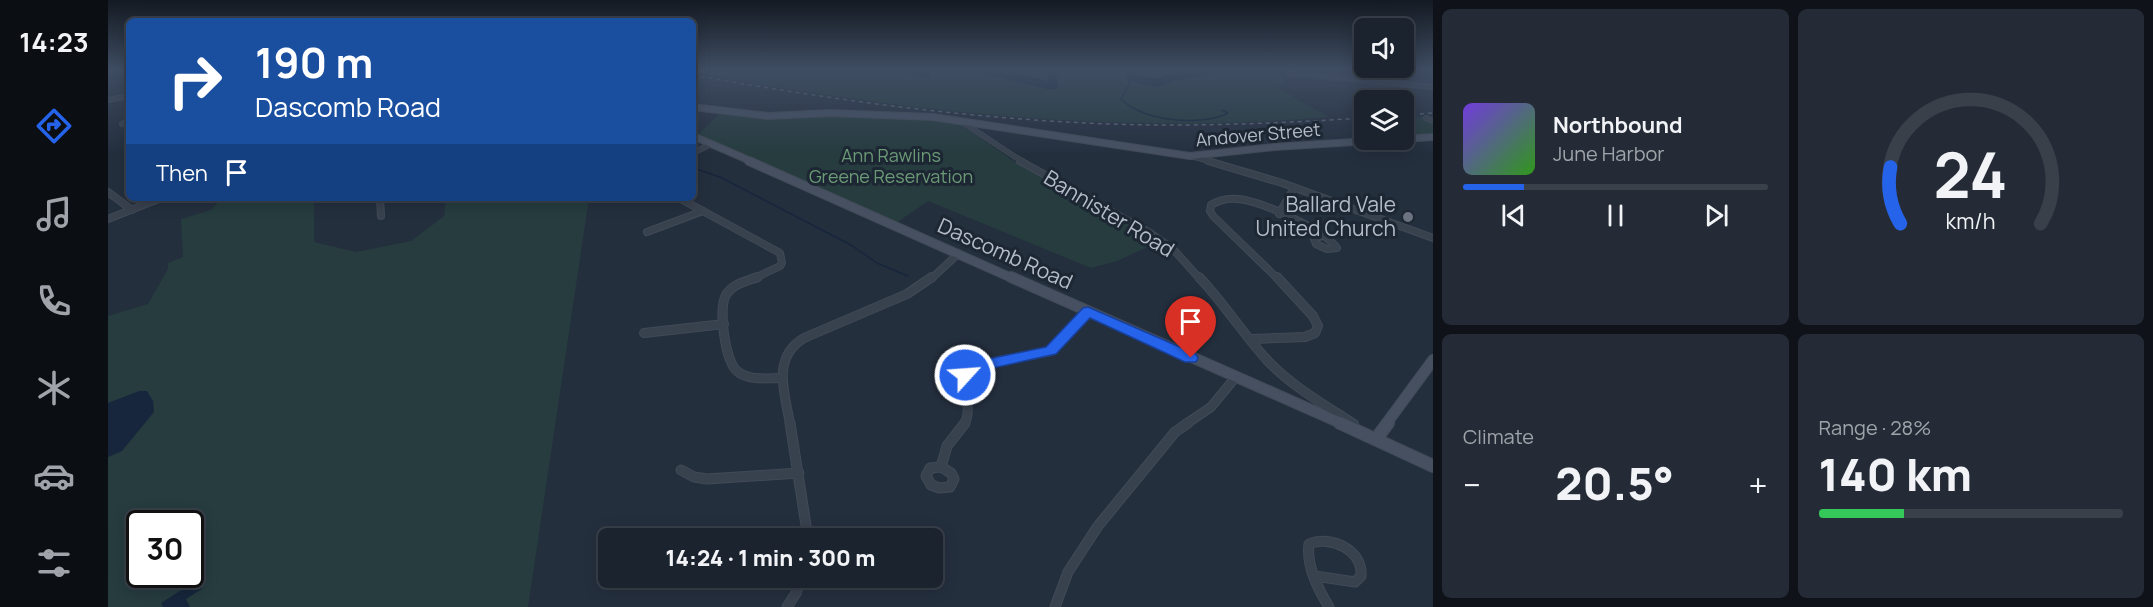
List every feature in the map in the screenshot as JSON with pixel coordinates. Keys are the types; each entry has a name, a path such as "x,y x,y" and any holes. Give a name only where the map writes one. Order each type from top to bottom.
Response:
{"main road":[{"name":"Andover Street","path":"696,107 768,116 877,114 933,117 1190,156 1274,147 1429,137"},
{"name":"Dascomb Road","path":"696,137 1433,466"},
{"path":"1429,137 1433,142"},
{"path":"1376,439 1433,360"}],"street":[{"path":"1426,118 1433,121"},
{"name":"Bannister Road","path":"962,122 1028,166 1141,228 1173,249 1210,288 1268,361 1290,380 1376,439"},
{"path":"696,152 711,144"},
{"path":"1190,156 1294,188 1433,238"},
{"path":"1279,214 1294,188"},
{"path":"108,192 132,210"},
{"path":"1251,339 1305,337 1315,333 1318,326 1313,316 1256,255 1213,216 1210,207 1221,200 1238,199 1257,203 1322,236"},
{"path":"108,219 154,201"},
{"path":"380,201 381,216"},
{"path":"685,201 776,249 782,259 782,263 776,269 728,291 723,302 725,352 731,366 752,378 782,378"},
{"path":"647,232 703,211"},
{"path":"807,528 782,378 782,363 795,343 907,294 929,280 959,253"},
{"path":"941,467 948,446 967,420 968,408 964,384 968,372 984,364 1051,351 1088,311"},
{"path":"644,333 724,324"},
{"path":"1055,607 1068,572 1098,526 1175,432 1206,411 1235,378"},
{"path":"681,470 694,477 707,479 799,473"},
{"path":"1315,576 1355,582 1363,574 1358,560 1352,553 1335,543 1319,539 1309,544 1307,549 1315,576 1329,607"},
{"path":"786,607 798,588"}],"green space":[{"path":"847,97 1294,97 1329,117 1250,122 1091,121 931,109"},
{"name":"Ann Rawlins Greene Reservation","path":"721,113 761,118 816,115 927,118 956,122 1023,167 1158,242 1117,261 1091,268 928,201 896,223 697,135"},
{"path":"1414,117 1422,117 1433,122 1433,133 1414,136"},
{"path":"219,201 314,201 314,242 356,252 411,241 444,216 446,201 589,201 528,607 108,607 108,316 148,304 168,269 168,263 183,257 181,219 211,210"}],"water":[{"path":"139,391 147,391 153,401 154,412 122,451 108,457 108,403"},
{"path":"184,588 202,589 186,599 190,607 163,607 161,603"}],"waterway":[{"path":"1122,97 1121,99 1130,106 1142,112 1172,120 1203,120 1228,113 1222,110"},
{"path":"696,169 720,177 851,245 877,263 908,276"}],"railway":[{"path":"834,97 1006,118 1143,125 1206,125 1354,119"},
{"path":"1414,114 1433,113"}],"place":[{"name":"Ballard Vale United Church","path":"1408,217"}],"route":[{"path":"965,375 970,370 989,363 1051,351 1088,311 1191,358"}]}
